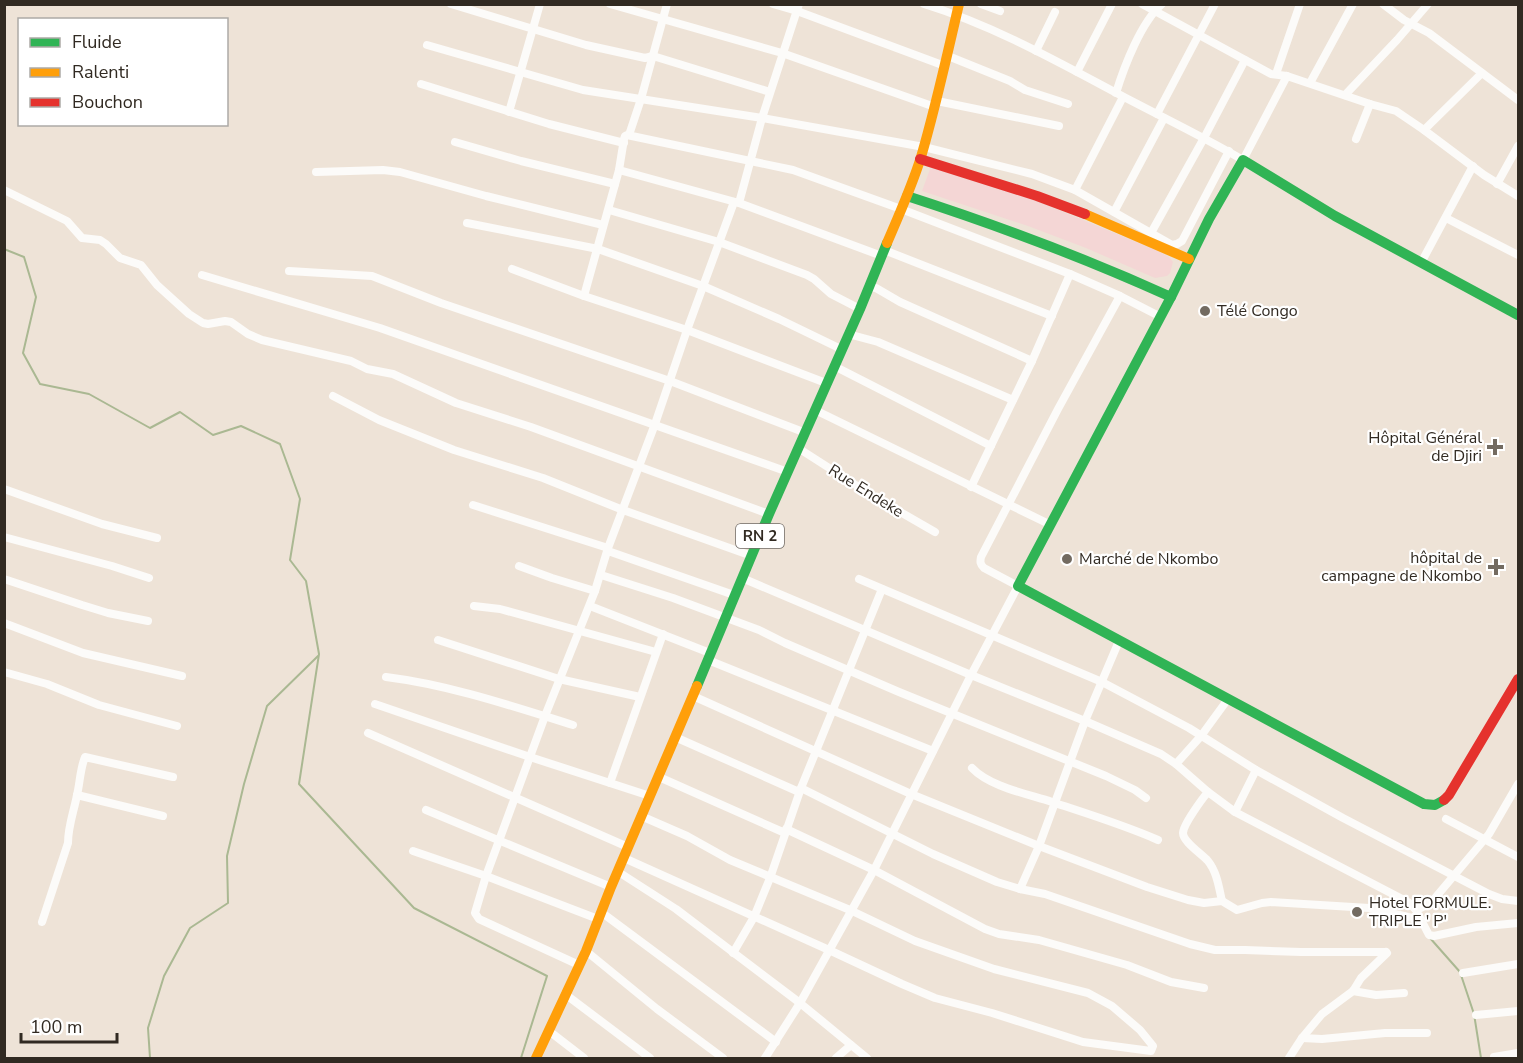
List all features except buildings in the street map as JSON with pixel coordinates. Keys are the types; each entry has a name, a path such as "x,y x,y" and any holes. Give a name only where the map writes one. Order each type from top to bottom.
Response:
{"main road":[{"name":"RN 2","path":"536,1059 586,951 617,871 907,196 936,104 958,9"},
{"path":"920,159 1037,196 1189,259"},
{"path":"1518,315 1335,216 1243,160 1221,196 1161,317 1018,586 1430,806 1440,804 1449,795 1518,680"},
{"path":"907,196 1068,253 1171,297"}],"street":[{"path":"451,4 586,45 645,58 653,56 770,92"},
{"path":"509,112 540,4"},
{"path":"610,4 782,53 936,104 1059,126"},
{"path":"584,296 609,210 625,136 629,135 641,99 667,4"},
{"path":"773,4 798,8 1010,81 1025,90 1068,104"},
{"path":"924,4 958,9 1243,160 1287,76"},
{"path":"981,4 1000,12"},
{"path":"1077,72 1112,4"},
{"path":"1142,4 1266,72 1287,76 1396,111 1497,184 1518,196"},
{"path":"1075,190 1119,95 1124,67 1154,11 1162,4"},
{"path":"1114,212 1215,4"},
{"path":"1276,74 1300,4"},
{"path":"1310,83 1353,4"},
{"path":"1383,4 1397,15 1429,33 1518,100"},
{"path":"1345,95 1428,4"},
{"path":"579,965 479,919 475,913 499,840 559,679 590,606 687,330 751,161 762,118 798,8"},
{"path":"1036,51 1055,12"},
{"path":"427,45 583,90 762,118 924,147 1032,174 1075,190 1172,244 1182,241 1229,152"},
{"path":"1151,233 1245,60"},
{"path":"1424,130 1482,73"},
{"path":"421,84 549,124 624,142"},
{"path":"1356,139 1370,104"},
{"path":"629,135 793,170 1070,274 1161,317"},
{"path":"455,142 615,184"},
{"path":"1497,184 1518,146"},
{"path":"1421,263 1473,166"},
{"path":"316,172 382,170 400,172 603,225"},
{"path":"619,170 736,202 883,253 1052,316"},
{"path":"4,190 67,221 82,238 100,240 120,258 141,265 157,285 189,314 203,323 231,322 248,334 262,340 351,361 367,369 390,373 456,403 531,426 769,514"},
{"path":"609,210 719,242 807,275 831,294 860,309"},
{"path":"1446,218 1518,255"},
{"path":"467,223 597,249 703,286 842,349"},
{"path":"512,269 687,330 826,383"},
{"path":"289,271 372,276 441,303 670,381 806,433"},
{"path":"971,487 1032,361 1070,274"},
{"path":"202,275 380,328 788,472"},
{"path":"868,287 876,288 900,302 1032,361"},
{"path":"765,1059 800,1003 874,870 1018,586 987,571 980,561 1058,409 1120,296"},
{"path":"848,334 878,342 1013,399"},
{"path":"834,366 991,446"},
{"path":"333,396 379,420 454,450 543,478 623,510 752,556"},
{"path":"815,410 1051,525"},
{"name":"Rue Endeke","path":"798,448 876,498 935,532"},
{"path":"4,489 102,524 157,538"},
{"path":"473,505 608,550 734,596"},
{"path":"4,537 149,578"},
{"path":"519,566 595,591"},
{"path":"601,575 673,598 759,630 850,671 1125,785 1146,798"},
{"path":"742,578 1161,754 1235,812 1408,902 1416,910 1427,933 1434,936 1476,927 1518,923"},
{"path":"4,579 108,613 148,621"},
{"path":"859,579 1102,682 1180,723 1256,770 1343,818 1489,894 1502,899 1518,901"},
{"path":"733,953 754,917 770,878 800,790 882,589"},
{"path":"474,606 500,609 656,652"},
{"path":"590,606 663,634 709,657 933,751"},
{"path":"4,623 83,653 182,676"},
{"path":"609,783 663,634"},
{"path":"438,640 559,679 640,697"},
{"path":"1020,889 1039,846 1085,721 1119,641"},
{"path":"4,672 47,684 99,705 177,726"},
{"path":"386,677 417,681 573,725"},
{"path":"693,696 911,794 1039,846 1188,900 1204,903 1222,901"},
{"path":"1176,764 1201,736 1228,699"},
{"path":"375,704 650,796"},
{"path":"368,733 516,797 754,917 935,998 992,1013 1083,1042 1151,1051 1153,1046 1140,1030 1112,1006 1088,993 994,969 915,941 850,910 730,860 687,836 641,816"},
{"path":"675,737 800,790 997,882 1045,894 1210,949 1387,952 1361,978 1353,991 1322,1014 1302,1038 1289,1059"},
{"path":"42,922 68,843 68,833 85,757 173,777"},
{"path":"972,768 980,776 1016,791 1158,840"},
{"path":"1235,812 1256,770"},
{"path":"658,777 874,870 985,929 999,934 1039,940 1127,965 1171,982 1204,988"},
{"path":"1416,910 1435,898 1485,839 1518,784"},
{"path":"1208,792 1185,826 1183,833 1185,840 1208,860 1217,879 1222,901 1227,905 1237,910 1270,902 1369,908 1421,920"},
{"path":"77,795 163,816"},
{"path":"426,810 611,887"},
{"path":"1446,819 1518,856"},
{"path":"413,851 600,916 776,1042"},
{"path":"617,871 676,909 800,1003 867,1059"},
{"path":"586,951 723,1059"},
{"path":"1464,973 1518,964"},
{"path":"1353,991 1376,994 1404,993"},
{"path":"565,994 650,1059"},
{"path":"1476,1015 1518,1011"},
{"path":"549,1031 584,1059"},
{"path":"1302,1038 1322,1039 1426,1033"},
{"path":"836,1059 851,1045"},
{"path":"1494,1057 1518,1053"}],"shaded area":[{"path":"933,168 1032,199 1158,251 1173,262 1170,273 1167,276 1155,278 1028,226 922,191 930,169"}],"waterway":[{"path":"4,249 24,257 36,297 23,353 40,384 89,394 150,428 180,412 213,435 241,426 280,444 300,499 290,560 306,581 319,654 299,784 414,908 547,976 521,1058"},
{"path":"150,1058 148,1028 164,976 190,928 228,903 227,856 244,784 267,706 318,656"},
{"path":"1430,938 1460,972 1474,1014 1481,1058"}],"traffic: fast":[{"path":"907,196 1040,243 1171,297 1209,219 1243,160 1335,216 1518,315"},
{"path":"697,686 887,243"},
{"path":"1171,297 1018,586 1424,804 1435,805 1444,800"}],"traffic: slow":[{"path":"887,243 921,157 959,4"},
{"path":"1085,214 1189,259"},
{"path":"536,1058 586,951 697,686"}],"traffic: jam":[{"path":"920,159 1037,196 1085,214"},
{"path":"1444,800 1518,679"}],"place":[{"name":"Télé Congo","path":"1205,311"},
{"name":"Hôpital Général de Djiri","path":"1495,447"},
{"name":"Marché de Nkombo","path":"1067,559"},
{"name":"hôpital de campagne de Nkombo","path":"1496,567"},
{"name":"Hotel FORMULE. TRIPLE ' P'","path":"1357,912"}]}
